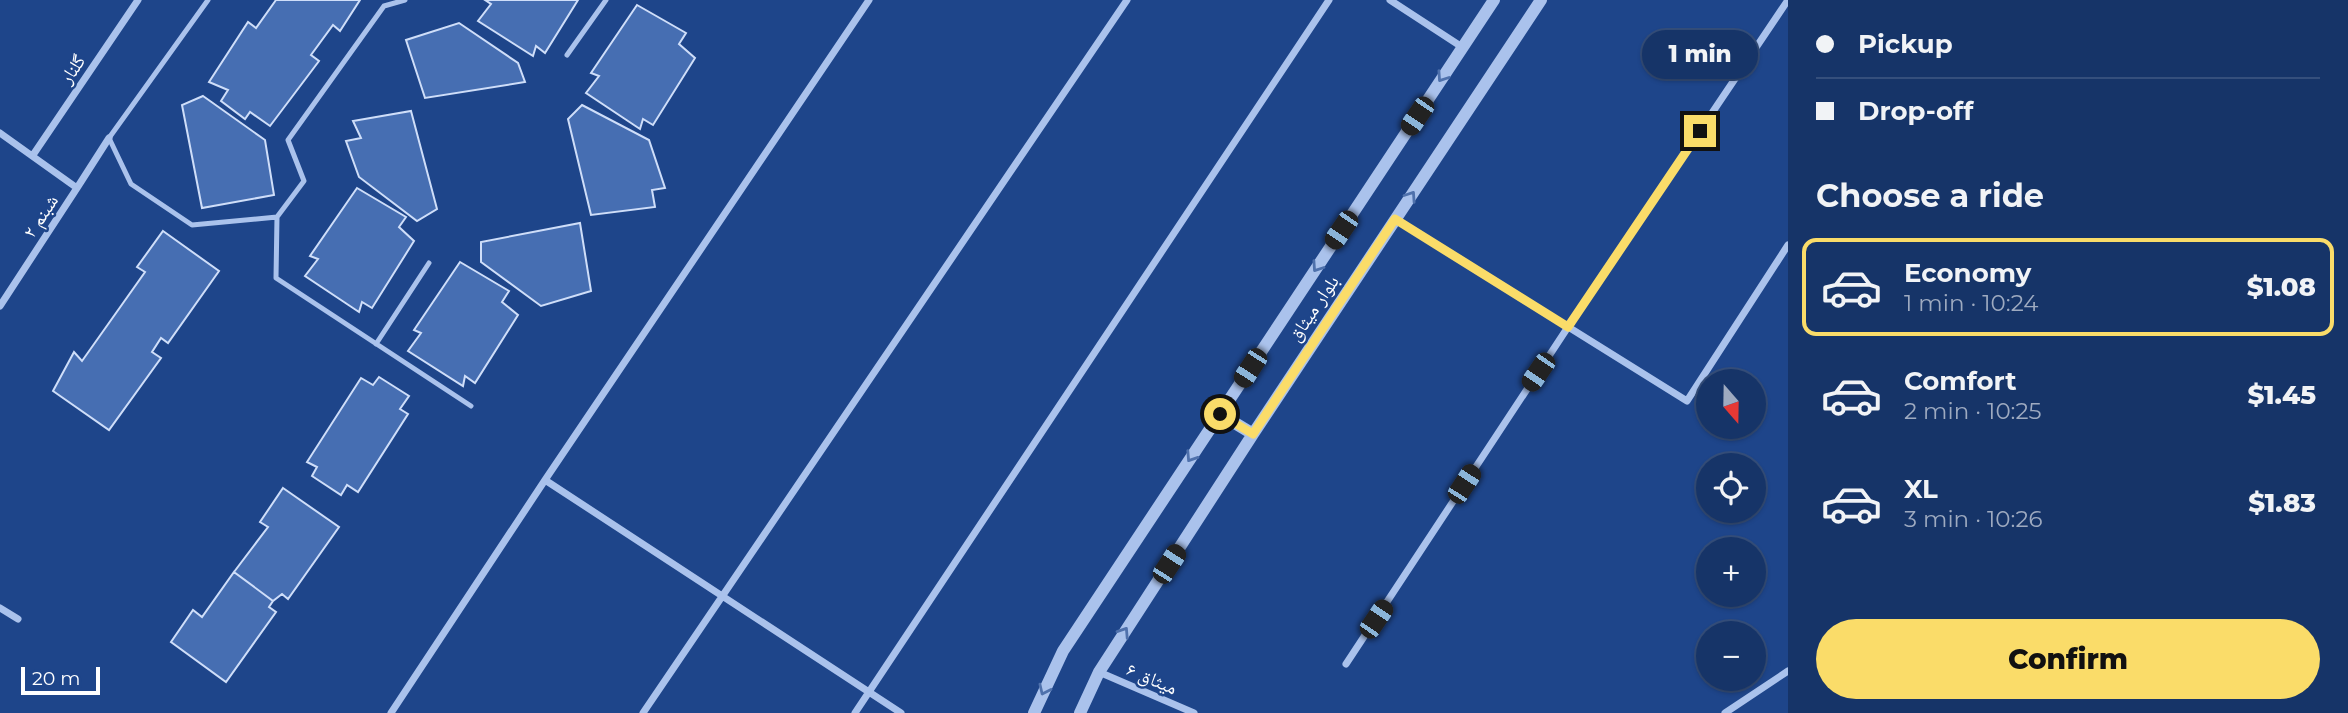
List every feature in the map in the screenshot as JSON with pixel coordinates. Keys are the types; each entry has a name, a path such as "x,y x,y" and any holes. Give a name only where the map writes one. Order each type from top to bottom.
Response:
{"street":[{"name":"گلنار","path":"33,155 138,0"},
{"path":"391,713 869,0"},
{"path":"643,713 1127,0"},
{"path":"855,713 1329,0"},
{"path":"1390,0 1462,47"},
{"name":"بلوار میثاق","path":"1034,713 1062,651 1494,0"},
{"name":"بلوار میثاق","path":"1080,713 1099,672 1253,434 1541,0"},
{"path":"1346,664 1788,0"},
{"name":"شبنم ٢","path":"0,132 77,188 0,306"},
{"path":"77,188 109,138"},
{"path":"1395,219 1687,401 1788,245"},
{"path":"1220,414 1253,434"},
{"path":"545,480 901,713"},
{"path":"0,608 18,619"},
{"path":"1726,713 1788,671"},
{"name":"میثاق ۶","path":"1099,672 1194,713"}],"lane":[{"path":"208,0 109,138 131,184 192,225 277,217"},
{"path":"405,0 384,6 288,140 304,181 277,217 276,278 471,406"},
{"path":"567,55 606,0"},
{"path":"376,344 429,263"}],"building":[{"path":"276,0 360,0 340,31 333,25 311,55 319,61 270,126 250,112 245,119 221,101 228,90 209,82 248,22 256,28"},
{"path":"485,0 578,0 545,53 536,46 533,56 478,21 491,4"},
{"path":"637,5 686,33 679,44 695,58 653,125 643,119 640,129 586,93 599,76 591,73"},
{"path":"459,23 518,63 525,82 425,98 406,40"},
{"path":"203,96 265,140 274,195 202,208 182,105"},
{"path":"582,105 649,140 665,188 652,190 655,207 591,215 568,119"},
{"path":"411,111 437,209 417,221 359,177 346,141 361,138 353,121"},
{"path":"357,188 406,217 399,227 414,241 372,308 362,302 359,312 305,276 318,259 310,256"},
{"path":"580,223 591,291 541,306 481,262 481,242"},
{"path":"163,231 219,271 168,343 161,338 152,352 161,358 109,430 53,391 74,352 82,361 145,272 137,267"},
{"path":"460,262 509,291 502,302 518,315 475,383 465,376 463,386 408,351 421,333 414,330"},
{"path":"379,377 409,396 400,409 408,414 358,492 347,485 341,495 312,476 317,467 307,462 361,378 373,385"},
{"path":"283,488 339,527 288,599 282,594 273,601 234,572 268,527 260,522"},
{"path":"234,572 273,601 269,607 276,612 226,682 171,642 193,610 202,617"}],"route":[{"path":"1220,414 1253,434 1395,219 1568,327 1700,131"}]}
